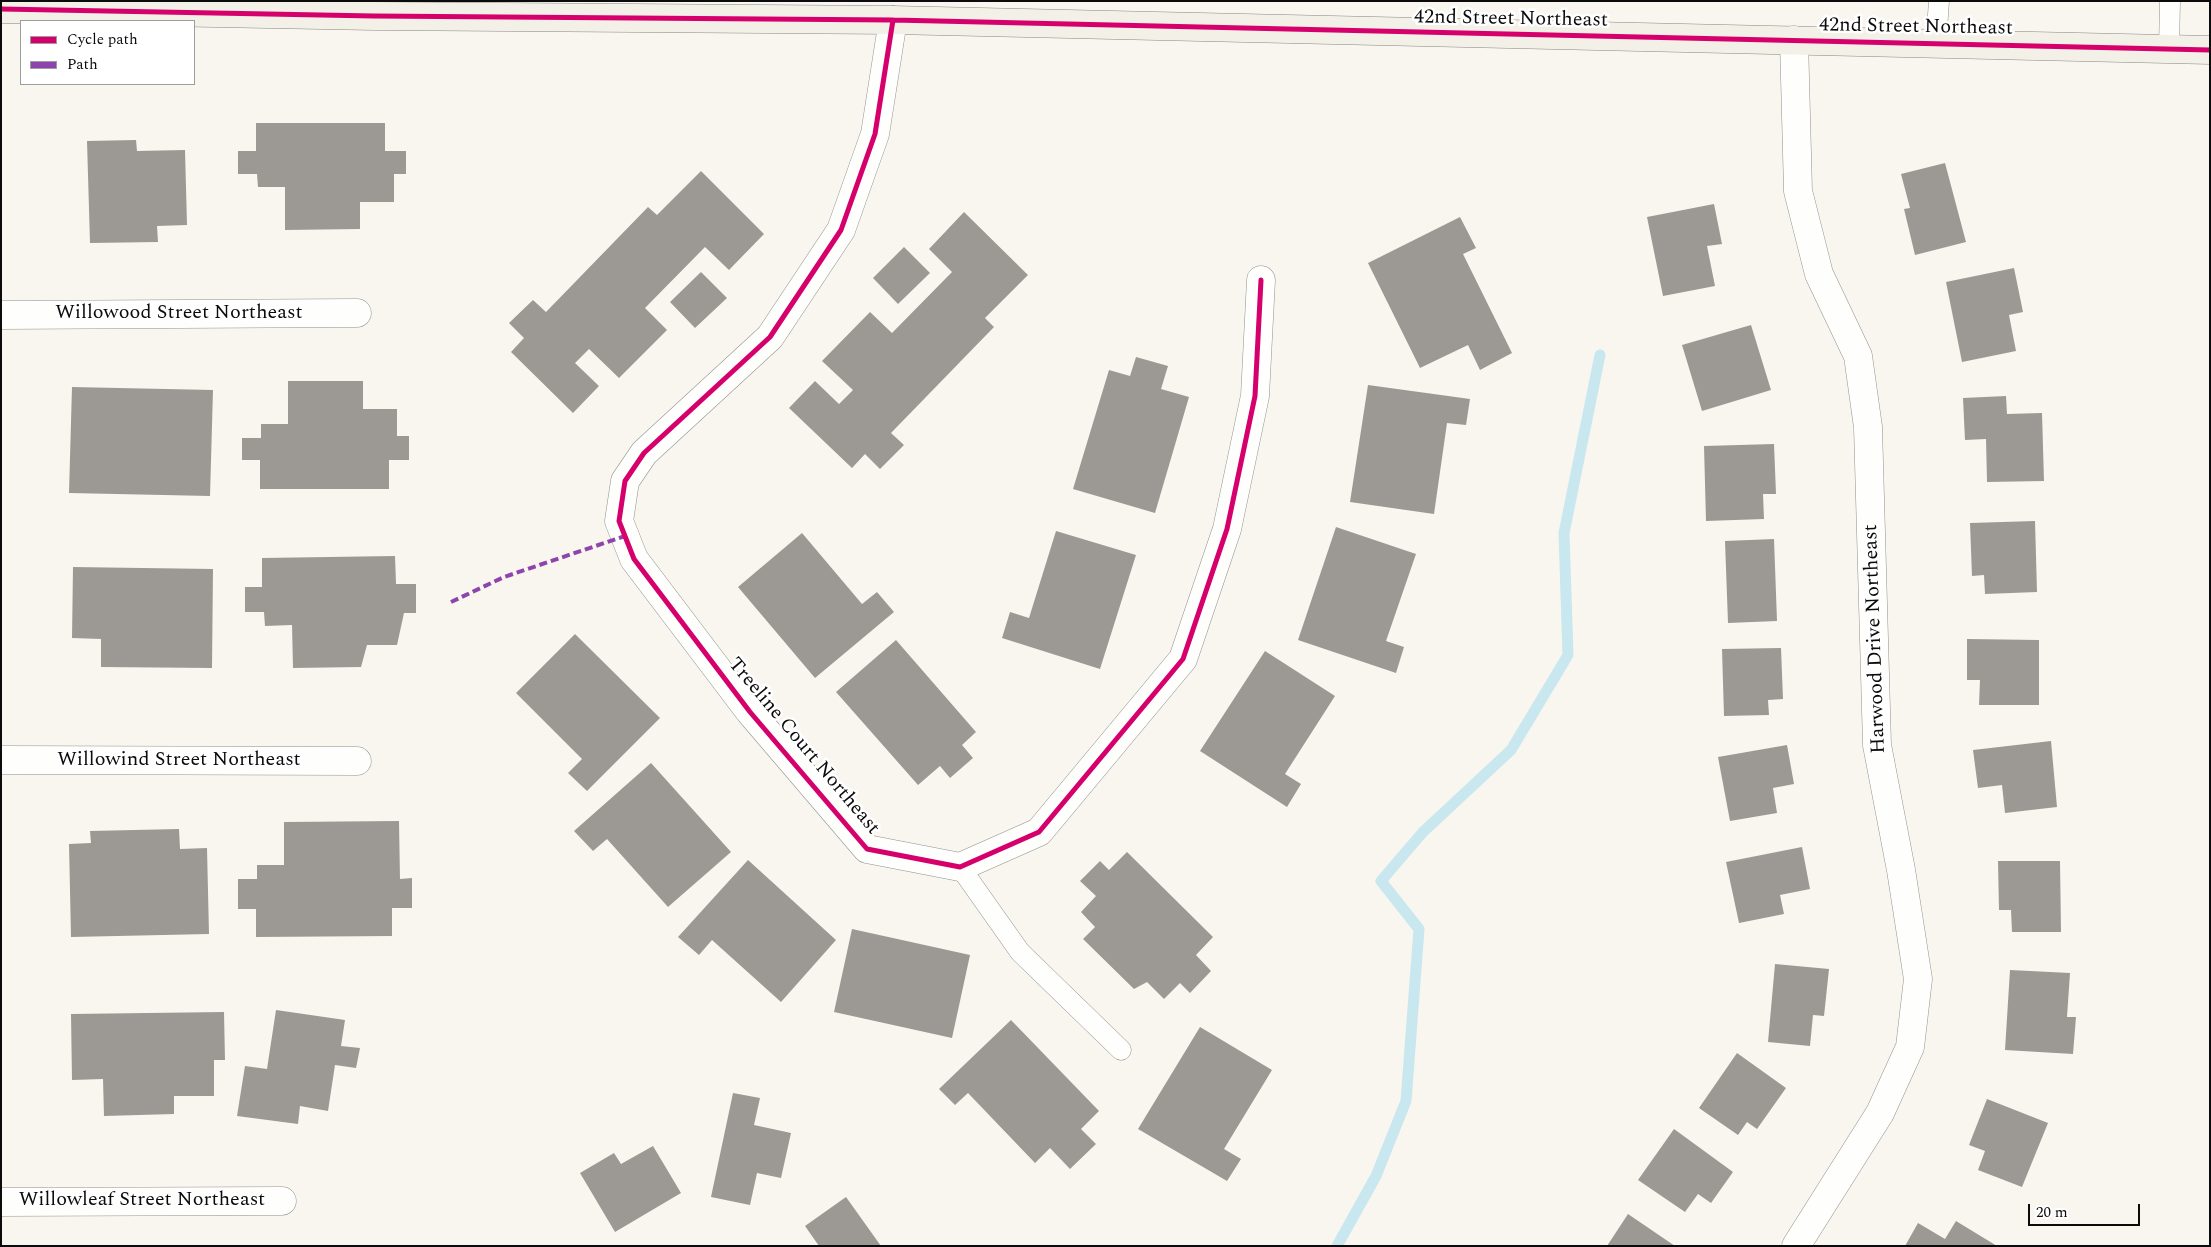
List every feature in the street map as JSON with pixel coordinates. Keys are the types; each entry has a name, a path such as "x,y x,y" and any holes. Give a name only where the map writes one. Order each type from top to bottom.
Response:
{"street":[{"name":"42nd Street Northeast","path":"1,9 374,9 2210,50"},
{"name":"Treeline Court Northeast","path":"893,20 876,134 841,230 770,336 644,452 625,481 619,520 634,559 750,712 867,849 960,867"},
{"name":"Harwood Drive Northeast","path":"1794,40 1798,191 1819,274 1858,356 1868,427 1877,744 1901,870 1918,979 1910,1047 1880,1113 1796,1246"},
{"path":"960,867 1039,832 1183,659 1227,529 1255,396 1261,280"},
{"name":"Willowood Street Northeast","path":"1,315 357,313"},
{"name":"Willowind Street Northeast","path":"1,760 357,761"},
{"name":"Willowleaf Street Northeast","path":"1,1202 282,1201"}],"lane":[{"path":"1936,43 1939,1"},
{"path":"2169,49 2170,1"},
{"path":"960,867 1020,952 1121,1050"}],"building":[{"path":"256,123 385,123 385,151 406,151 406,174 394,174 394,202 360,202 360,229 285,230 285,187 258,187 257,174 238,174 238,151 256,151"},
{"path":"136,140 137,151 185,150 187,225 157,226 158,242 90,243 87,141"},
{"path":"1945,163 1966,242 1915,255 1904,209 1910,208 1901,174"},
{"path":"701,171 764,234 729,270 705,247 645,308 667,330 619,378 589,349 575,363 599,386 573,413 511,352 524,338 509,323 533,300 546,312 648,207 657,215"},
{"path":"1714,204 1722,244 1707,246 1715,286 1663,296 1647,217"},
{"path":"964,212 1028,275 985,318 994,327 891,433 904,445 880,469 865,454 852,468 789,408 815,381 839,404 853,390 822,361 870,312 892,333 952,272 929,249"},
{"path":"1460,217 1476,248 1463,254 1512,353 1480,370 1468,345 1420,368 1368,263"},
{"path":"904,247 930,273 898,304 873,278"},
{"path":"2014,268 2023,312 2009,315 2016,351 1962,362 1946,282"},
{"path":"701,272 727,298 695,328 670,302"},
{"path":"1751,325 1771,390 1702,411 1682,345"},
{"path":"1136,357 1168,366 1161,389 1189,397 1155,513 1073,489 1109,370 1130,376"},
{"path":"288,381 363,381 363,409 397,409 397,436 409,436 409,460 389,460 389,489 260,489 260,460 242,460 242,438 261,438 261,424 288,424"},
{"path":"1368,385 1470,399 1466,425 1447,423 1434,514 1350,502"},
{"path":"72,387 213,390 210,496 69,493"},
{"path":"2006,396 2007,414 2042,413 2044,481 1987,482 1986,439 1965,440 1963,398"},
{"path":"1774,444 1776,494 1763,494 1764,519 1706,521 1704,446"},
{"path":"2035,521 2037,592 1985,594 1984,575 1972,576 1970,523"},
{"path":"1336,527 1416,554 1386,641 1404,647 1396,673 1298,640"},
{"path":"1056,531 1136,555 1100,669 1002,638 1010,612 1029,618"},
{"path":"802,533 862,604 877,592 894,612 815,678 738,587"},
{"path":"1774,539 1777,621 1728,623 1725,541"},
{"path":"395,556 396,584 416,584 416,613 404,613 397,645 367,645 361,667 293,668 292,625 265,626 264,612 245,612 245,587 262,587 262,558"},
{"path":"73,567 213,569 212,668 101,667 101,639 72,638"},
{"path":"575,634 660,718 587,791 568,773 582,759 516,693"},
{"path":"1967,639 2039,640 2039,705 1979,705 1980,680 1967,680"},
{"path":"896,640 976,732 962,745 973,758 950,778 940,766 918,785 836,692"},
{"path":"1781,648 1783,699 1768,700 1769,715 1724,716 1722,649"},
{"path":"1265,651 1335,696 1285,774 1301,784 1287,807 1200,751"},
{"path":"2051,741 2057,807 2005,813 2002,785 1978,788 1973,750"},
{"path":"1787,745 1794,784 1773,788 1777,813 1730,821 1718,757"},
{"path":"651,763 731,852 668,907 607,839 593,851 574,831"},
{"path":"399,821 400,879 412,878 412,908 392,908 392,936 256,937 256,909 238,909 238,879 257,879 257,865 284,865 284,822"},
{"path":"179,829 180,849 207,848 209,934 71,937 69,844 91,843 90,831"},
{"path":"1802,847 1810,889 1780,895 1784,914 1739,923 1726,862"},
{"path":"1127,852 1213,937 1196,955 1211,971 1190,993 1180,983 1164,999 1147,982 1134,989 1083,939 1095,927 1081,912 1096,896 1080,881 1100,861 1109,870"},
{"path":"748,860 836,940 781,1002 712,940 699,955 678,937"},
{"path":"1998,861 2060,861 2061,932 2012,932 2011,910 1999,910"},
{"path":"852,929 970,955 952,1038 834,1012"},
{"path":"1775,964 1829,969 1824,1016 1813,1015 1810,1046 1768,1042"},
{"path":"2010,970 2070,973 2067,1017 2076,1017 2073,1054 2005,1050"},
{"path":"276,1010 345,1020 341,1046 360,1048 356,1068 335,1065 328,1111 300,1106 298,1124 237,1116 245,1066 267,1069"},
{"path":"224,1012 225,1060 214,1060 214,1096 174,1096 174,1114 104,1116 103,1079 72,1080 71,1014"},
{"path":"1011,1020 1099,1111 1081,1129 1096,1144 1070,1169 1050,1148 1035,1163 968,1093 955,1105 939,1089"},
{"path":"1200,1027 1272,1070 1224,1149 1241,1159 1227,1181 1138,1129"},
{"path":"1737,1053 1786,1088 1757,1129 1747,1122 1738,1135 1699,1108"},
{"path":"733,1093 760,1098 754,1125 791,1133 781,1178 757,1173 750,1205 711,1197"},
{"path":"1987,1099 2048,1123 2022,1187 1978,1170 1985,1151 1969,1145"},
{"path":"1674,1129 1733,1172 1711,1203 1698,1194 1685,1212 1638,1180"},
{"path":"653,1146 681,1193 615,1232 580,1173 614,1153 621,1164"},
{"path":"846,1197 881,1246 819,1246 805,1226"},
{"path":"1628,1214 1675,1246 1607,1246"},
{"path":"1956,1221 1997,1246 1905,1246 1918,1223 1945,1239"}],"waterway":[{"path":"1337,1246 1376,1176 1406,1101 1419,929 1381,881 1423,832 1511,750 1568,655 1564,533 1600,355"}],"marked path":[{"path":"451,602 504,577 625,536"}],"cycle path":[{"path":"1,9 374,16 893,20 2210,50"},
{"path":"893,20 875,134 841,230 770,337 644,453 625,481 619,521 634,559 750,712 867,849 960,867 1039,832 1183,659 1227,529 1255,396 1261,280"}]}
